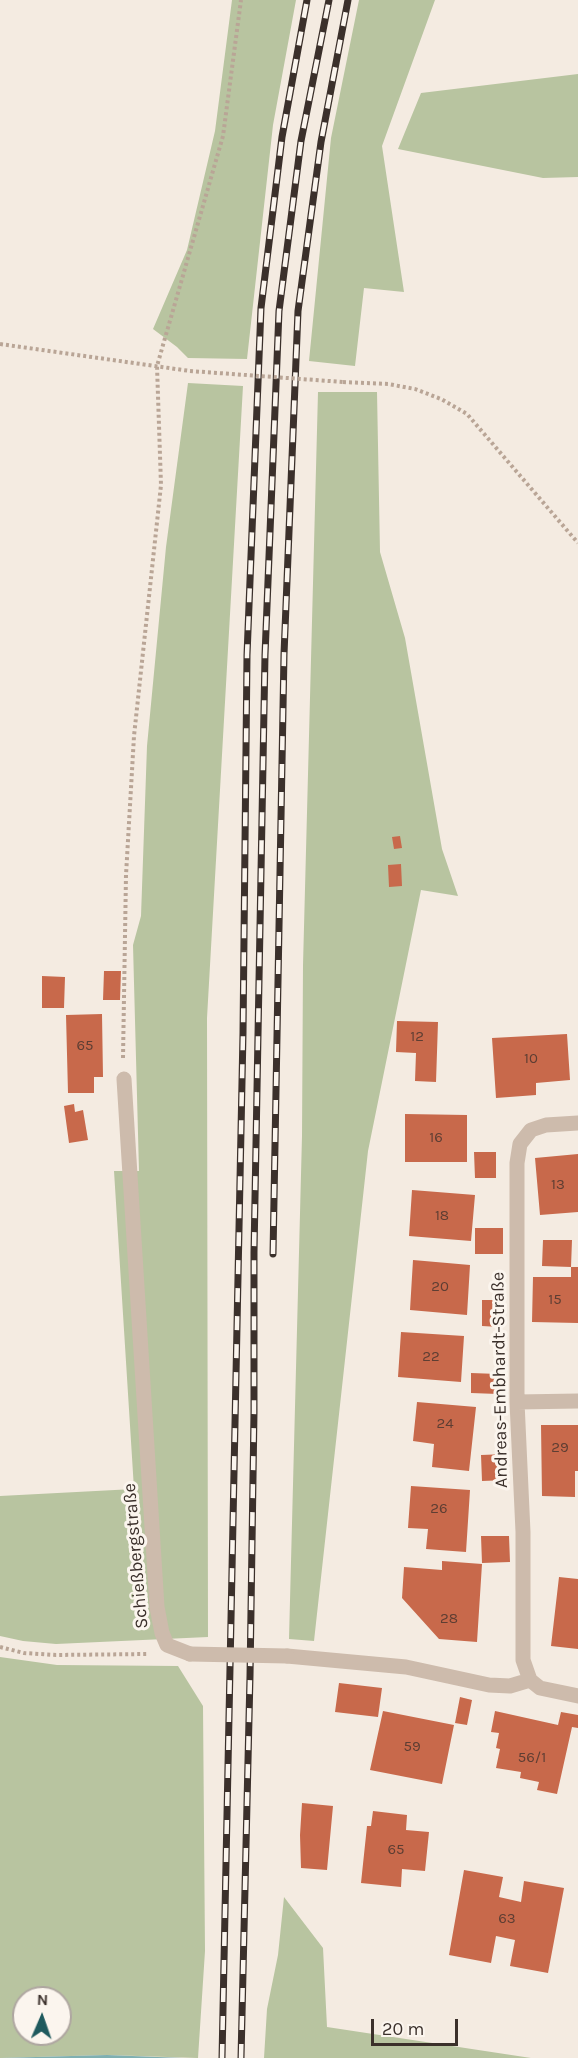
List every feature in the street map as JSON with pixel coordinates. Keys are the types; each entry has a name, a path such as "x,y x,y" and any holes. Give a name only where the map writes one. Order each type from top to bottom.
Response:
{"street":[{"name":"Schießbergstraße","path":"124,1079 157,1607 167,1646 190,1654 287,1656 406,1667 489,1685 510,1686 530,1680"},
{"name":"Andreas-Embhardt-Straße","path":"530,1680 523,1660 523,1532 517,1402 517,1162 520,1144 531,1130 546,1125 578,1124"},
{"path":"517,1402 578,1401"},
{"path":"530,1680 540,1688 578,1696"}],"path":[{"path":"124,1079 122,1038 125,887 131,782 161,485 157,366 223,136 241,0"},
{"path":"0,344 190,371 388,384 415,389 441,399 467,414 578,543"},
{"path":"0,1647 24,1653 56,1655 190,1654"}],"green space":[{"path":"232,0 296,0 273,125 247,359 188,358 153,329 187,250 215,131"},
{"path":"359,0 435,0 382,146 404,292 364,288 355,366 309,361 331,138"},
{"path":"578,74 578,177 543,178 398,149 421,93"},
{"path":"188,383 243,386 207,1018 208,1637 56,1644 23,1641 0,1636 0,1496 134,1489 114,1171 139,1171 133,945 141,916 147,746 166,547"},
{"path":"318,392 377,392 380,552 405,638 442,849 458,896 421,890 368,1151 314,1641 289,1639"},
{"path":"0,1657 57,1665 178,1666 203,1706 205,1951 198,2058 107,2055 0,2058"},
{"path":"284,1897 323,1948 327,2027 531,2058 264,2058 267,2009 278,1955"}],"water":[{"path":"107,2055 183,2058 0,2058"}],"building":[{"path":"400,836 402,848 394,849 392,837"},
{"path":"401,864 402,886 389,887 388,865"},
{"path":"104,971 121,971 120,1000 103,1000"},
{"path":"42,976 65,977 64,1008 42,1008"},
{"path":"102,1014 103,1077 94,1077 94,1093 68,1093 66,1015"},
{"path":"397,1021 438,1022 436,1082 415,1081 416,1053 396,1052"},
{"path":"567,1034 570,1080 536,1083 536,1095 496,1098 492,1038"},
{"path":"74,1104 75,1112 83,1110 88,1140 69,1143 64,1106"},
{"path":"405,1114 467,1115 467,1162 405,1162"},
{"path":"474,1152 496,1152 496,1178 475,1178"},
{"path":"578,1154 578,1212 540,1215 535,1158"},
{"path":"412,1190 475,1195 471,1241 409,1236"},
{"path":"475,1228 503,1228 503,1254 475,1254"},
{"path":"543,1240 572,1240 571,1267 542,1266"},
{"path":"413,1260 470,1265 467,1315 410,1310"},
{"path":"571,1267 578,1267 578,1323 532,1322 533,1277 571,1277"},
{"path":"482,1300 500,1300 499,1327 482,1326"},
{"path":"401,1332 464,1336 461,1382 398,1377"},
{"path":"471,1373 498,1374 498,1394 471,1393"},
{"path":"417,1402 476,1407 469,1471 432,1467 434,1444 413,1441"},
{"path":"541,1425 578,1425 578,1471 575,1471 575,1497 542,1496"},
{"path":"507,1454 507,1480 482,1481 481,1455"},
{"path":"411,1486 470,1490 466,1552 426,1549 428,1529 408,1528"},
{"path":"481,1536 509,1536 510,1562 482,1563"},
{"path":"442,1561 482,1564 477,1642 439,1639 402,1598 404,1567 442,1570"},
{"path":"559,1577 578,1579 578,1649 551,1646"},
{"path":"339,1683 382,1688 378,1717 335,1712"},
{"path":"460,1697 472,1700 467,1725 455,1723"},
{"path":"383,1711 454,1725 442,1784 370,1770"},
{"path":"495,1711 558,1725 561,1712 578,1715 578,1728 572,1727 557,1794 537,1790 539,1782 520,1778 521,1772 496,1768 500,1749 496,1748 499,1733 491,1732"},
{"path":"302,1803 333,1806 327,1870 301,1868"},
{"path":"373,1811 407,1815 406,1830 429,1832 425,1871 402,1869 401,1887 361,1883 367,1826 371,1826"},
{"path":"464,1870 503,1877 499,1897 521,1902 524,1881 564,1888 548,1973 510,1966 515,1940 496,1936 491,1963 449,1955"}],"railway":[{"path":"222,2058 243,1033 247,655 261,308 282,137 307,0"},
{"path":"241,2058 250,1676 254,1252 265,655 279,311 301,141 329,0"},
{"path":"273,1254 284,654 298,311 321,142 348,0"}]}
